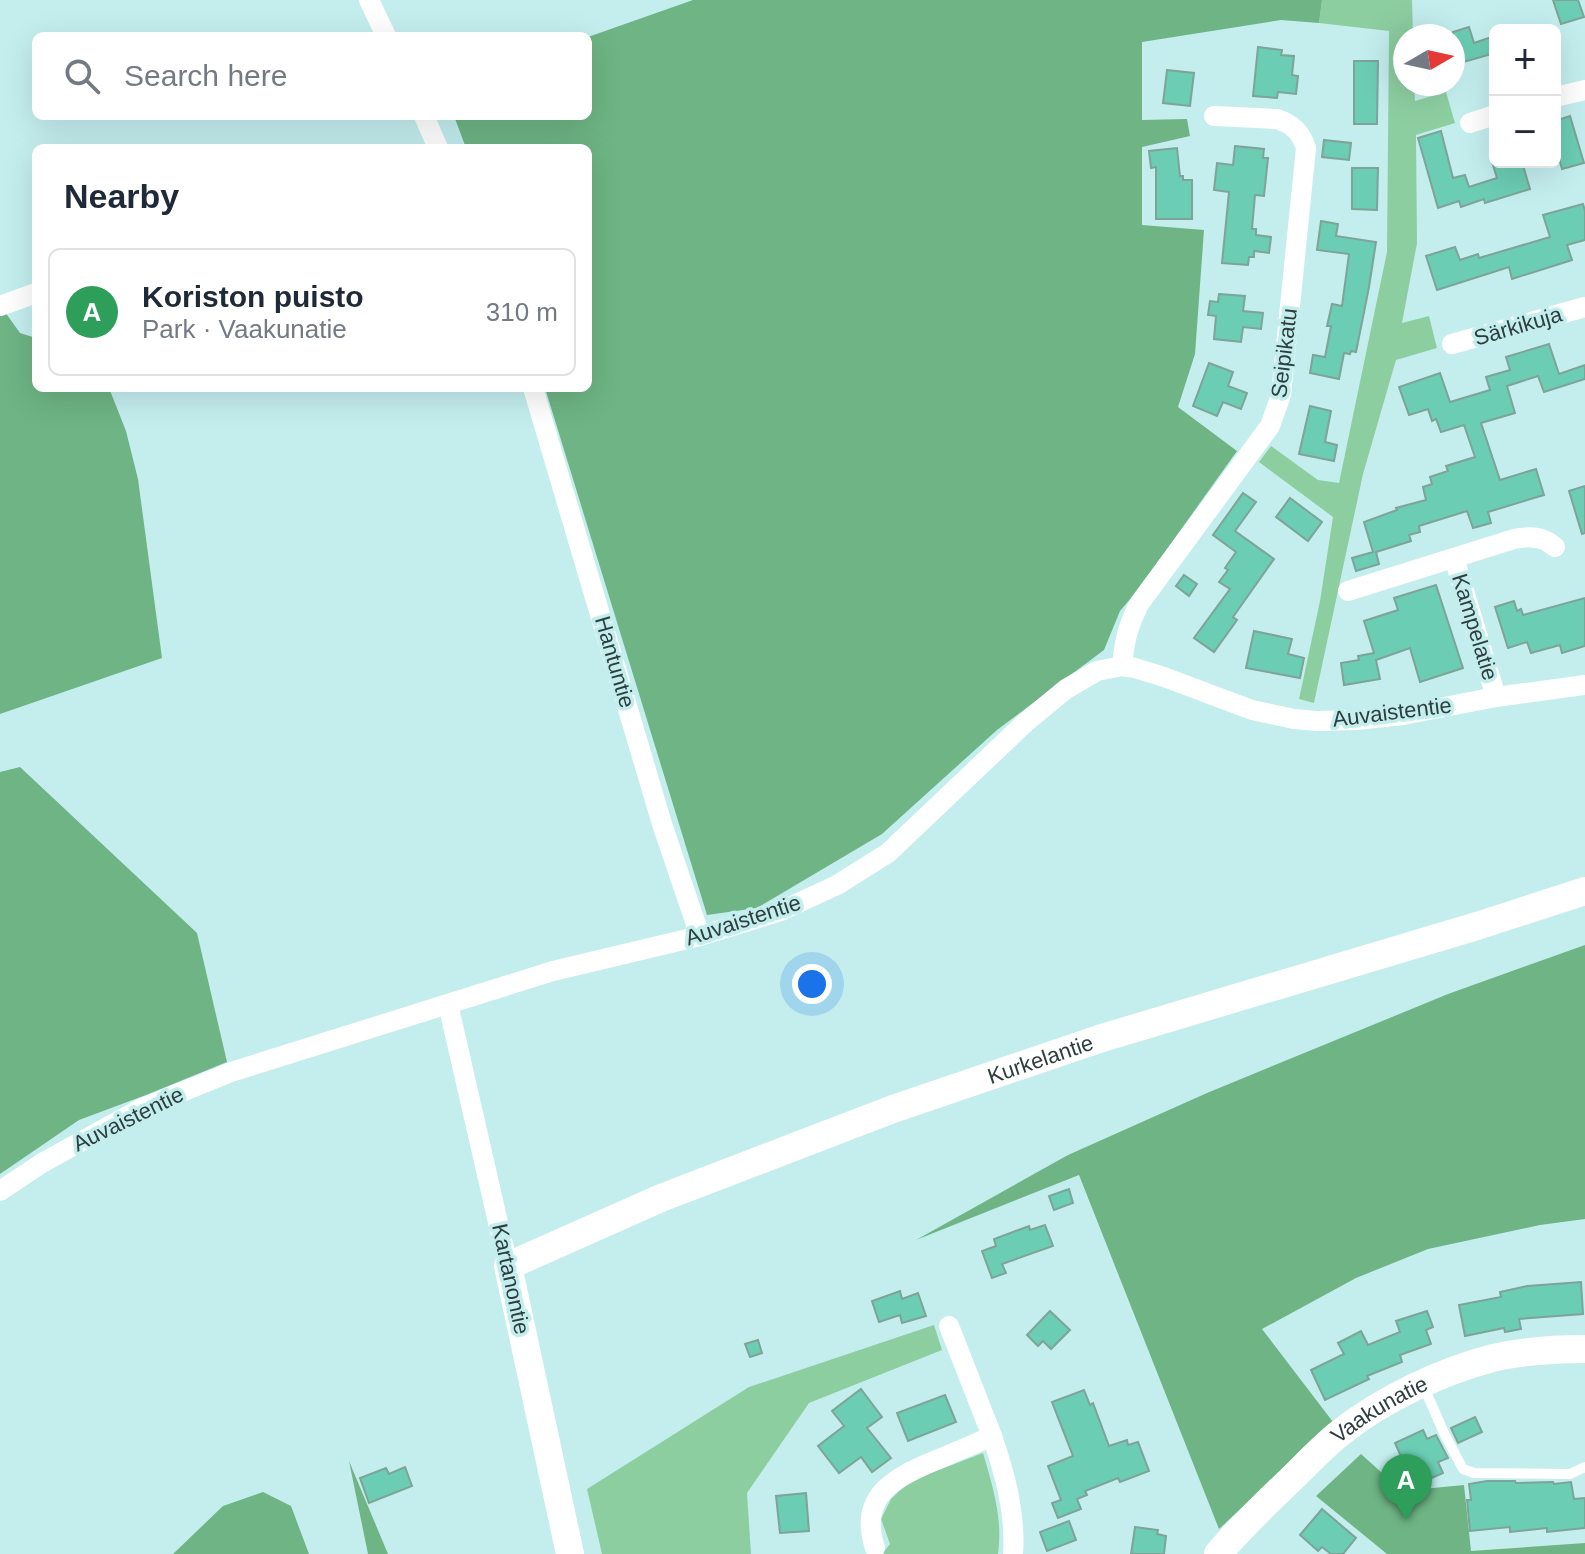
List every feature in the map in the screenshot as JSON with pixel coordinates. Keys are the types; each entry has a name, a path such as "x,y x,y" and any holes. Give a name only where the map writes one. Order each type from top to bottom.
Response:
{"street":[{"path":"369,0 384,32"},
{"path":"1559,96 1585,90"},
{"name":"Seipikatu","path":"1122,666 1126,635 1139,604 1262,438 1274,417 1281,395 1306,148 1299,133 1286,122 1214,116"},
{"path":"1470,123 1489,117"},
{"path":"426,120 435,144"},
{"path":"0,306 32,294"},
{"name":"Särkikuja","path":"1452,344 1585,307"},
{"name":"Hantuntie","path":"534,392 662,824 700,936"},
{"name":"Kampelatie","path":"1348,591 1523,537 1542,538 1555,547"},
{"name":"Kampelatie","path":"1454,558 1496,697"},
{"name":"Auvaistentie","path":"0,1191 42,1163 142,1108 231,1072 553,971 700,936 781,911 837,885 888,853 1026,722 1066,689 1097,671 1122,666 1149,671 1252,710 1294,719 1336,721 1377,718 1585,685"},
{"name":"Kurkelantie","path":"508,1266 661,1198 908,1104 1102,1038 1585,891"},
{"name":"Kartanontie","path":"448,1004 570,1554"},
{"path":"949,1326 1001,1461 1012,1511 1013,1554"},
{"name":"Vaakunatie","path":"1218,1554 1340,1433 1366,1414 1450,1373 1495,1357 1585,1349"},
{"path":"875,1548 870,1532 871,1516 875,1501 884,1489 909,1472 992,1436"}],"lane":[{"path":"1423,1385 1463,1469 1474,1473 1570,1474 1585,1467"}],"green space":[{"path":"693,0 1322,0 1319,23 1281,20 1142,42 1142,120 1187,119 1190,136 1142,147 1142,225 1204,230 1195,354 1178,407 1237,451 1120,611 1104,650 997,730 882,834 757,908 707,915 546,392 592,392 592,144 464,144 456,120 592,120 592,36"},
{"path":"1322,0 1412,0 1413,24 1393,24 1393,96 1415,96 1415,101 1447,96 1455,123 1416,135 1417,243 1402,323 1429,316 1437,348 1396,360 1363,474 1314,703 1299,699 1320,601 1333,517 1259,462 1271,446 1318,480 1339,483 1387,252 1389,31 1319,23"},
{"path":"0,312 5,312 20,333 32,337 32,392 111,392 126,431 138,479 162,658 0,714"},
{"path":"20,767 197,933 227,1062 79,1120 0,1174 0,772"},
{"path":"1585,945 1585,1219 1540,1225 1428,1249 1356,1278 1262,1329 1333,1422 1219,1529 1079,1175 916,1240 1068,1155 1207,1093 1448,994"},
{"path":"934,1325 942,1350 809,1403 747,1493 751,1554 602,1554 587,1489 749,1387"},
{"path":"983,1453 998,1516 998,1554 882,1554 890,1544 881,1519 891,1499 910,1481"},
{"path":"1361,1454 1402,1491 1464,1485 1471,1551 1585,1543 1585,1554 1387,1554 1316,1496"},
{"path":"349,1461 388,1554 368,1554"},
{"path":"263,1492 291,1506 309,1554 173,1554 223,1506"}],"building":[{"path":"1553,0 1578,0 1584,17 1561,24"},
{"path":"1469,27 1474,43 1489,38 1489,55 1465,62 1465,28"},
{"path":"1258,47 1282,50 1281,55 1294,56 1292,75 1298,76 1296,94 1278,92 1277,98 1253,96"},
{"path":"1354,61 1378,61 1377,124 1354,124"},
{"path":"1167,70 1194,73 1190,106 1163,103"},
{"path":"1570,116 1584,163 1562,169 1561,165 1561,119"},
{"path":"1441,131 1453,178 1465,175 1469,187 1497,178 1494,168 1524,168 1530,189 1485,203 1484,199 1461,207 1459,201 1438,208 1418,138"},
{"path":"1324,140 1351,143 1349,160 1322,157"},
{"path":"1235,146 1264,149 1263,158 1268,158 1264,196 1255,195 1252,229 1256,229 1256,235 1271,237 1269,253 1254,251 1248,265 1222,263 1229,192 1214,190 1217,163 1233,165"},
{"path":"1177,148 1180,176 1183,180 1192,180 1192,219 1156,219 1156,167 1151,168 1149,151"},
{"path":"1352,168 1378,168 1377,210 1352,209"},
{"path":"1583,204 1585,240 1567,245 1572,260 1512,279 1509,267 1437,290 1426,256 1455,247 1460,260 1478,254 1479,258 1550,237 1543,215"},
{"path":"1321,221 1338,224 1336,236 1376,242 1356,352 1344,353 1339,379 1310,373 1313,355 1325,357 1332,304 1342,306 1349,254 1317,250"},
{"path":"1219,294 1245,296 1243,311 1263,313 1261,329 1243,327 1241,342 1214,339 1216,316 1208,315 1210,301 1218,302"},
{"path":"1549,344 1559,374 1585,365 1585,379 1544,392 1538,376 1507,386 1515,413 1481,423 1500,480 1536,469 1544,495 1488,512 1491,523 1473,528 1467,511 1419,526 1420,532 1409,535 1411,541 1376,552 1379,564 1356,571 1352,558 1373,552 1364,522 1396,508 1426,500 1423,487 1432,484 1430,477 1448,471 1446,466 1475,457 1464,425 1441,432 1436,419 1432,421 1428,409 1409,415 1399,387 1440,373 1450,402 1490,390 1486,377 1510,370 1506,357"},
{"path":"1209,363 1233,372 1228,386 1247,393 1241,409 1223,402 1217,416 1193,406"},
{"path":"1310,406 1331,411 1325,442 1337,445 1334,461 1299,454"},
{"path":"1585,486 1585,533 1582,534 1569,491"},
{"path":"1243,493 1256,502 1235,531 1274,559 1233,617 1237,620 1214,652 1194,638 1230,589 1219,582 1236,552 1213,535"},
{"path":"1290,498 1322,522 1308,541 1276,517"},
{"path":"1184,575 1197,584 1189,596 1176,586"},
{"path":"1436,585 1463,668 1420,682 1410,648 1376,660 1380,679 1344,685 1341,663 1374,653 1364,621 1398,610 1394,598"},
{"path":"1585,598 1585,646 1562,653 1560,645 1531,653 1527,642 1508,648 1495,607 1514,601 1517,611 1521,609 1523,615"},
{"path":"1254,631 1292,639 1288,654 1304,658 1300,678 1246,668"},
{"path":"1069,1189 1073,1203 1054,1210 1049,1196"},
{"path":"1045,1225 1053,1246 1002,1264 1006,1273 992,1278 982,1251 996,1246 994,1239 1029,1226 1030,1230"},
{"path":"1581,1282 1583,1314 1519,1319 1521,1329 1505,1332 1504,1328 1465,1336 1459,1305 1501,1297 1500,1292 1527,1286"},
{"path":"900,1291 902,1299 918,1293 926,1316 902,1323 900,1315 879,1322 872,1301"},
{"path":"1050,1311 1070,1330 1051,1349 1043,1341 1038,1346 1027,1335"},
{"path":"1427,1311 1433,1327 1426,1330 1431,1344 1400,1355 1402,1362 1367,1376 1369,1379 1325,1400 1311,1370 1344,1354 1338,1343 1361,1331 1368,1345 1400,1332 1396,1321"},
{"path":"758,1340 762,1353 750,1357 745,1344"},
{"path":"861,1389 882,1417 867,1428 891,1458 872,1472 861,1457 839,1473 818,1446 844,1426 832,1411"},
{"path":"1084,1390 1090,1405 1093,1403 1109,1446 1127,1440 1128,1445 1138,1442 1149,1471 1120,1482 1118,1478 1085,1491 1087,1495 1077,1499 1081,1509 1058,1518 1052,1503 1061,1500 1048,1466 1073,1456 1052,1402"},
{"path":"945,1395 956,1422 908,1441 897,1413"},
{"path":"1475,1417 1482,1432 1458,1443 1451,1428"},
{"path":"1423,1430 1427,1439 1436,1435 1448,1458 1438,1462 1443,1473 1414,1486 1395,1443"},
{"path":"405,1467 412,1486 369,1503 360,1478 386,1468 389,1474"},
{"path":"1487,1481 1571,1482 1574,1499 1585,1498 1585,1528 1547,1532 1547,1528 1510,1532 1510,1527 1470,1531 1469,1484"},
{"path":"806,1493 809,1531 780,1533 776,1496"},
{"path":"1322,1509 1356,1538 1343,1554 1331,1554 1322,1547 1318,1551 1300,1535"},
{"path":"1069,1521 1076,1540 1047,1551 1040,1532"},
{"path":"1135,1527 1158,1530 1157,1534 1166,1536 1164,1554 1131,1554"}],"place":[{"name":"Koriston puisto","path":"1406,1520"}]}
